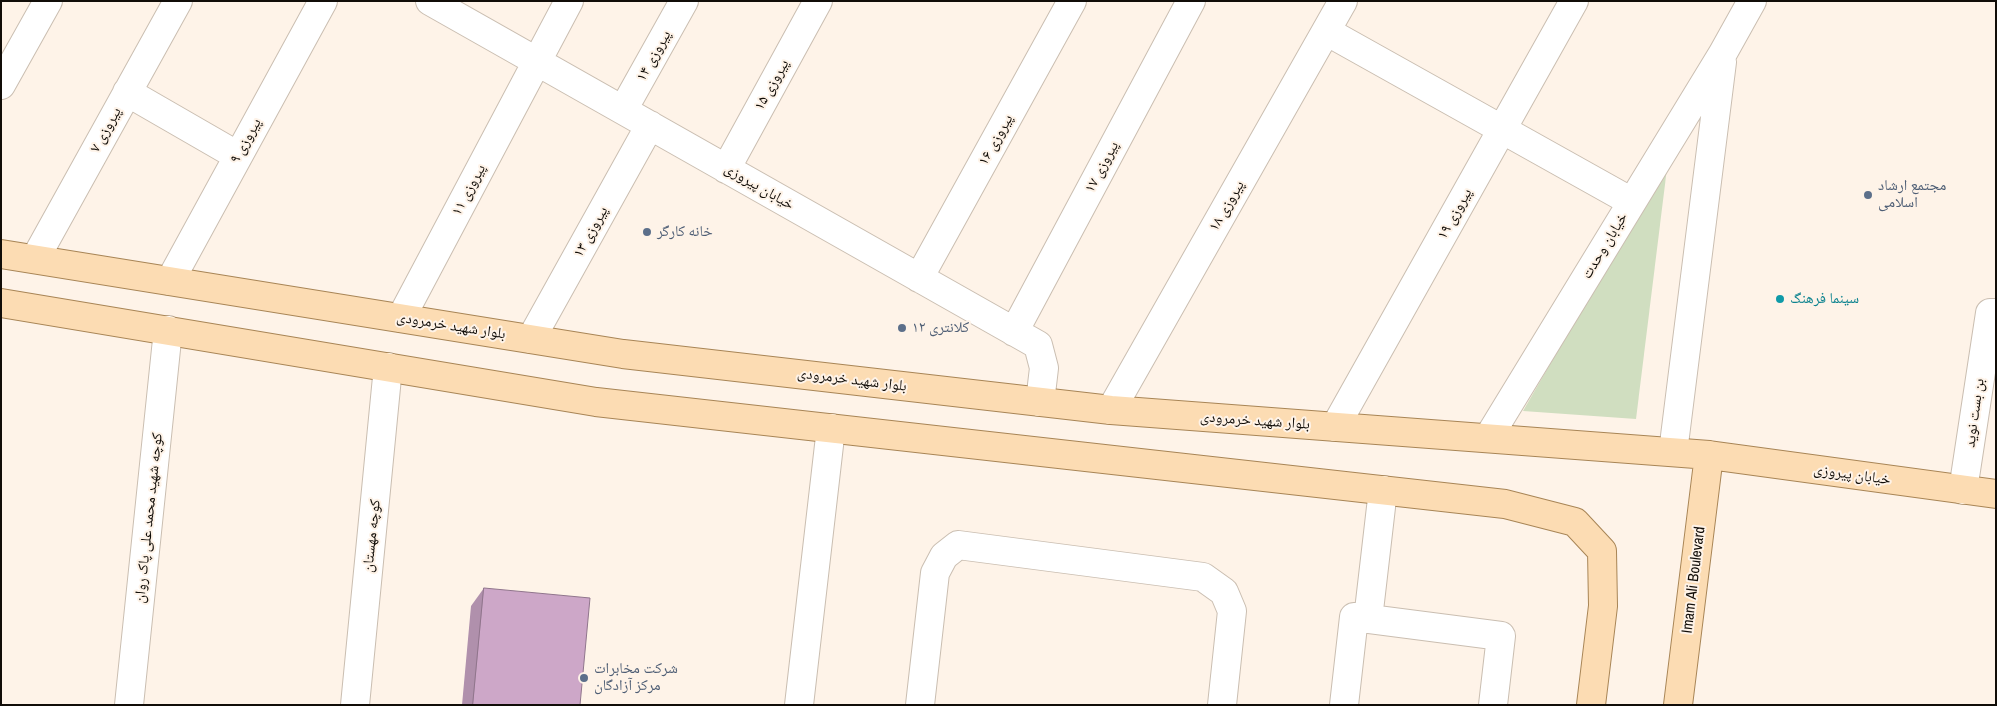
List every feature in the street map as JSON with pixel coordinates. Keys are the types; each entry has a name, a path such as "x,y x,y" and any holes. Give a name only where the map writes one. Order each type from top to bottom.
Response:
{"main road":[{"name":"بلوار شهید خرمرودی","path":"1,254 623,354 1111,410 1709,455"},
{"path":"1,303 596,402 1505,504 1575,522 1602,551 1603,606 1591,705"},
{"name":"خیابان پیروزی","path":"1709,455 1996,494"},
{"name":"Imam Ali Boulevard","path":"1678,705 1709,455"}],"street":[{"path":"1,85 48,1"},
{"name":"پیروزی ۷","path":"35,259 178,1"},
{"name":"پیروزی ۹","path":"170,281 323,1"},
{"name":"خیابان پیروزی","path":"430,1 1038,345 1044,368 1040,402"},
{"name":"پیروزی ۱۱","path":"402,318 569,1"},
{"name":"پیروزی ۱۴","path":"623,110 684,1"},
{"name":"پیروزی ۱۵","path":"726,169 818,1"},
{"name":"پیروزی ۱۶","path":"919,278 1072,1"},
{"name":"پیروزی ۱۷","path":"1014,332 1191,1"},
{"name":"پیروزی ۱۸","path":"1111,410 1343,1"},
{"name":"پیروزی ۱۹","path":"1335,427 1574,1"},
{"name":"خیابان وحدت","path":"1488,438 1723,53 1752,1"},
{"path":"1326,31 1632,202"},
{"name":"خیابان وحدت","path":"1673,452 1723,53"},
{"path":"127,92 238,156"},
{"name":"پیروزی ۱۳","path":"531,339 650,126"},
{"name":"بن بست نوید","path":"1963,490 1990,312 1996,313"},
{"name":"کوچه شهید محمد علی پاک روان","path":"129,705 168,330"},
{"name":"کوچه مهستان","path":"355,705 388,367"},
{"path":"799,705 832,428"},
{"path":"1368,619 1383,490"},
{"path":"920,705 935,573 944,556 958,545 1203,577 1224,592 1232,611 1222,705"},
{"path":"1344,705 1354,616 1501,636 1492,705"}],"green space":[{"path":"1668,160 1636,419 1523,411"}],"building":[{"path":"484,588 590,598 580,705 473,705"}],"place":[{"name":"مجتمع ارشاد اسلامی","path":"1868,195"},
{"name":"خانه کارگر","path":"647,232"},
{"name":"سینما فرهنگ","path":"1780,299"},
{"name":"کلانتری ۱۲","path":"902,328"},
{"name":"شرکت مخابرات مرکز آزادگان","path":"584,678"}]}
